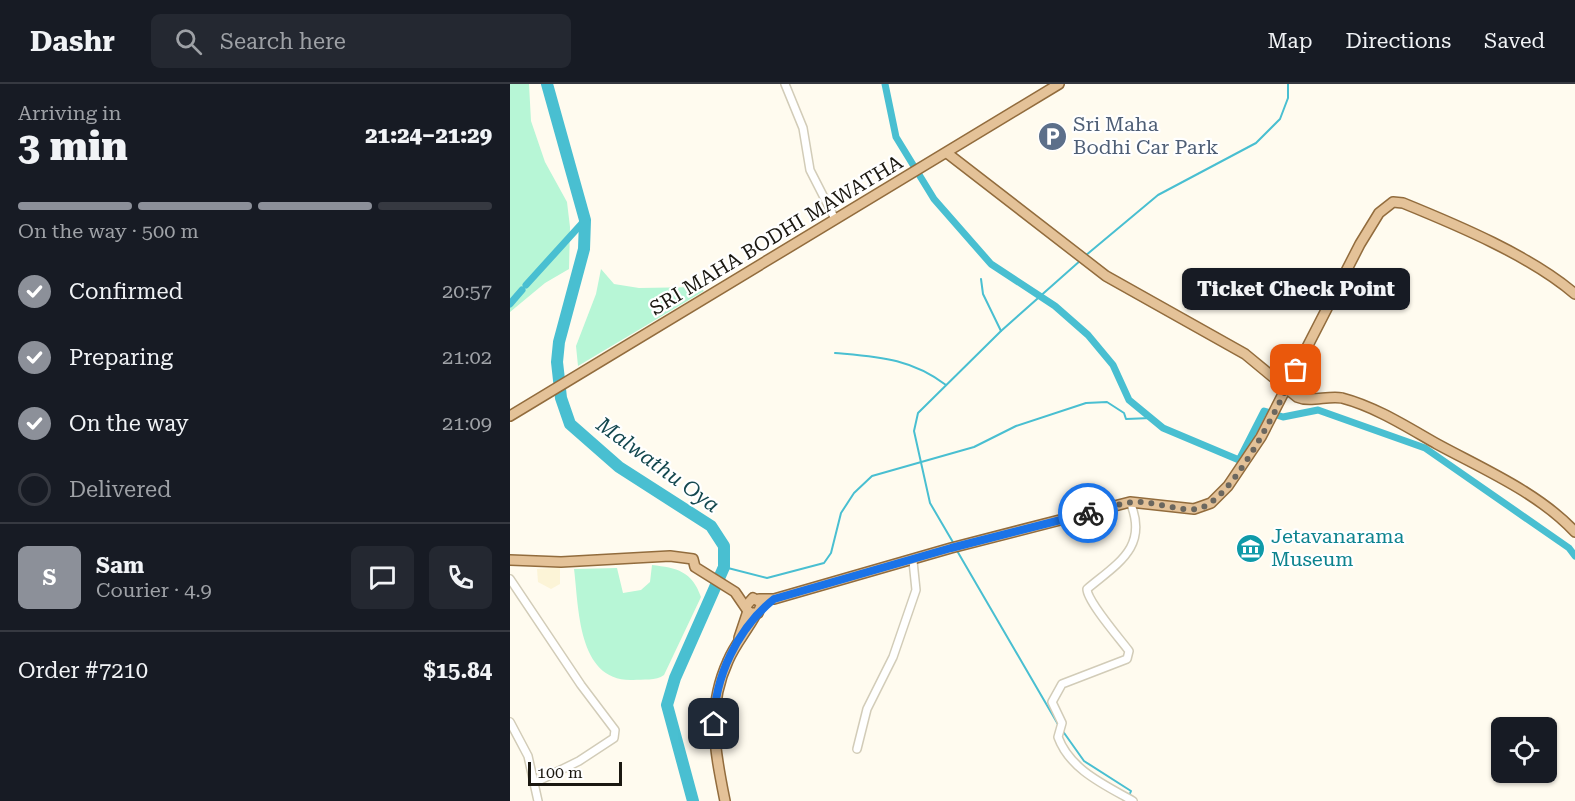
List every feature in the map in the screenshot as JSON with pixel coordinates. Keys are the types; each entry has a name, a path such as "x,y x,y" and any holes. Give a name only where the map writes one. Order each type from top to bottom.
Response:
{"main road":[{"name":"SRI MAHA BODHI MAWATHA","path":"510,416 1059,84"},
{"path":"947,153 1077,255 1127,289 1245,354 1267,370 1284,392 1302,399 1341,398 1383,414 1538,501 1575,532"},
{"path":"754,606 951,548 1130,502 1194,509 1211,503 1238,472 1271,418 1360,244 1379,213 1394,202 1403,203 1461,228 1542,270 1575,294"},
{"path":"510,560 552,562 670,556 693,560 695,567 754,606"},
{"path":"725,801 716,752 714,698 739,638 747,630 754,606"}],"street":[{"path":"784,84 803,128 810,170 835,219"},
{"path":"1130,502 1137,525 1136,538 1126,556 1087,589 1092,604 1103,615 1129,651 1127,659 1062,684 1052,702 1062,723 1058,737 1070,759 1091,777 1133,801"},
{"path":"856,749 867,709 893,657 916,590 913,561"},
{"path":"510,579 564,660 615,730 614,738 579,761 534,783"},
{"path":"510,722 528,756 538,801"}],"shaded area":[{"path":"560,567 560,584 551,589 538,582 537,569"}],"green space":[{"path":"510,84 529,84 531,121 545,162 567,202 570,227 569,269 545,283 510,312"},
{"path":"601,269 614,284 639,288 700,287 704,291 578,366 576,346 596,294"},
{"path":"652,565 683,572 693,581 701,597 664,675 657,678 633,680 615,677 601,669 591,656 584,640 574,569 617,568 623,593 641,590 650,582"}],"waterway":[{"name":"Malwathu Oya","path":"547,84 585,220 584,249 559,342 557,362 561,398 570,424 619,467 711,526 724,546 724,567 675,678 667,705 693,801"},
{"path":"885,84 896,137 934,199 991,264 1055,306 1088,335 1113,365 1129,400 1163,428 1239,460 1264,411 1283,417 1318,410 1425,448 1569,548 1575,556"},
{"path":"1085,256 1158,195 1256,143 1280,119 1288,98 1288,84"},
{"path":"526,285 585,220"},
{"path":"954,544 930,503 914,431 918,413 1001,331 1081,260"},
{"path":"981,279 983,294 1001,331"},
{"path":"510,304 522,290"},
{"path":"835,353 893,360 920,369 946,385"},
{"path":"724,567 767,578 824,563 831,553 841,513 854,493 872,476 974,447 1016,426 1086,403 1107,402 1124,413 1126,419 1151,418"},
{"path":"956,549 1059,726"},
{"path":"1062,730 1084,761 1131,791 1129,796"}],"way so far":[{"path":"1088,513 1130,502 1194,509 1211,503 1228,486 1254,449 1296,370"}],"place":[{"name":"Sri Maha Bodhi Car Park","path":"1052,136"},
{"name":"Ticket Check Point","path":"1296,370"},
{"name":"Jetavanarama Museum","path":"1250,548"}],"route":[{"path":"714,724 714,698 727,662 739,638 747,630 756,614 774,599 913,561 951,548 1088,513"}]}
